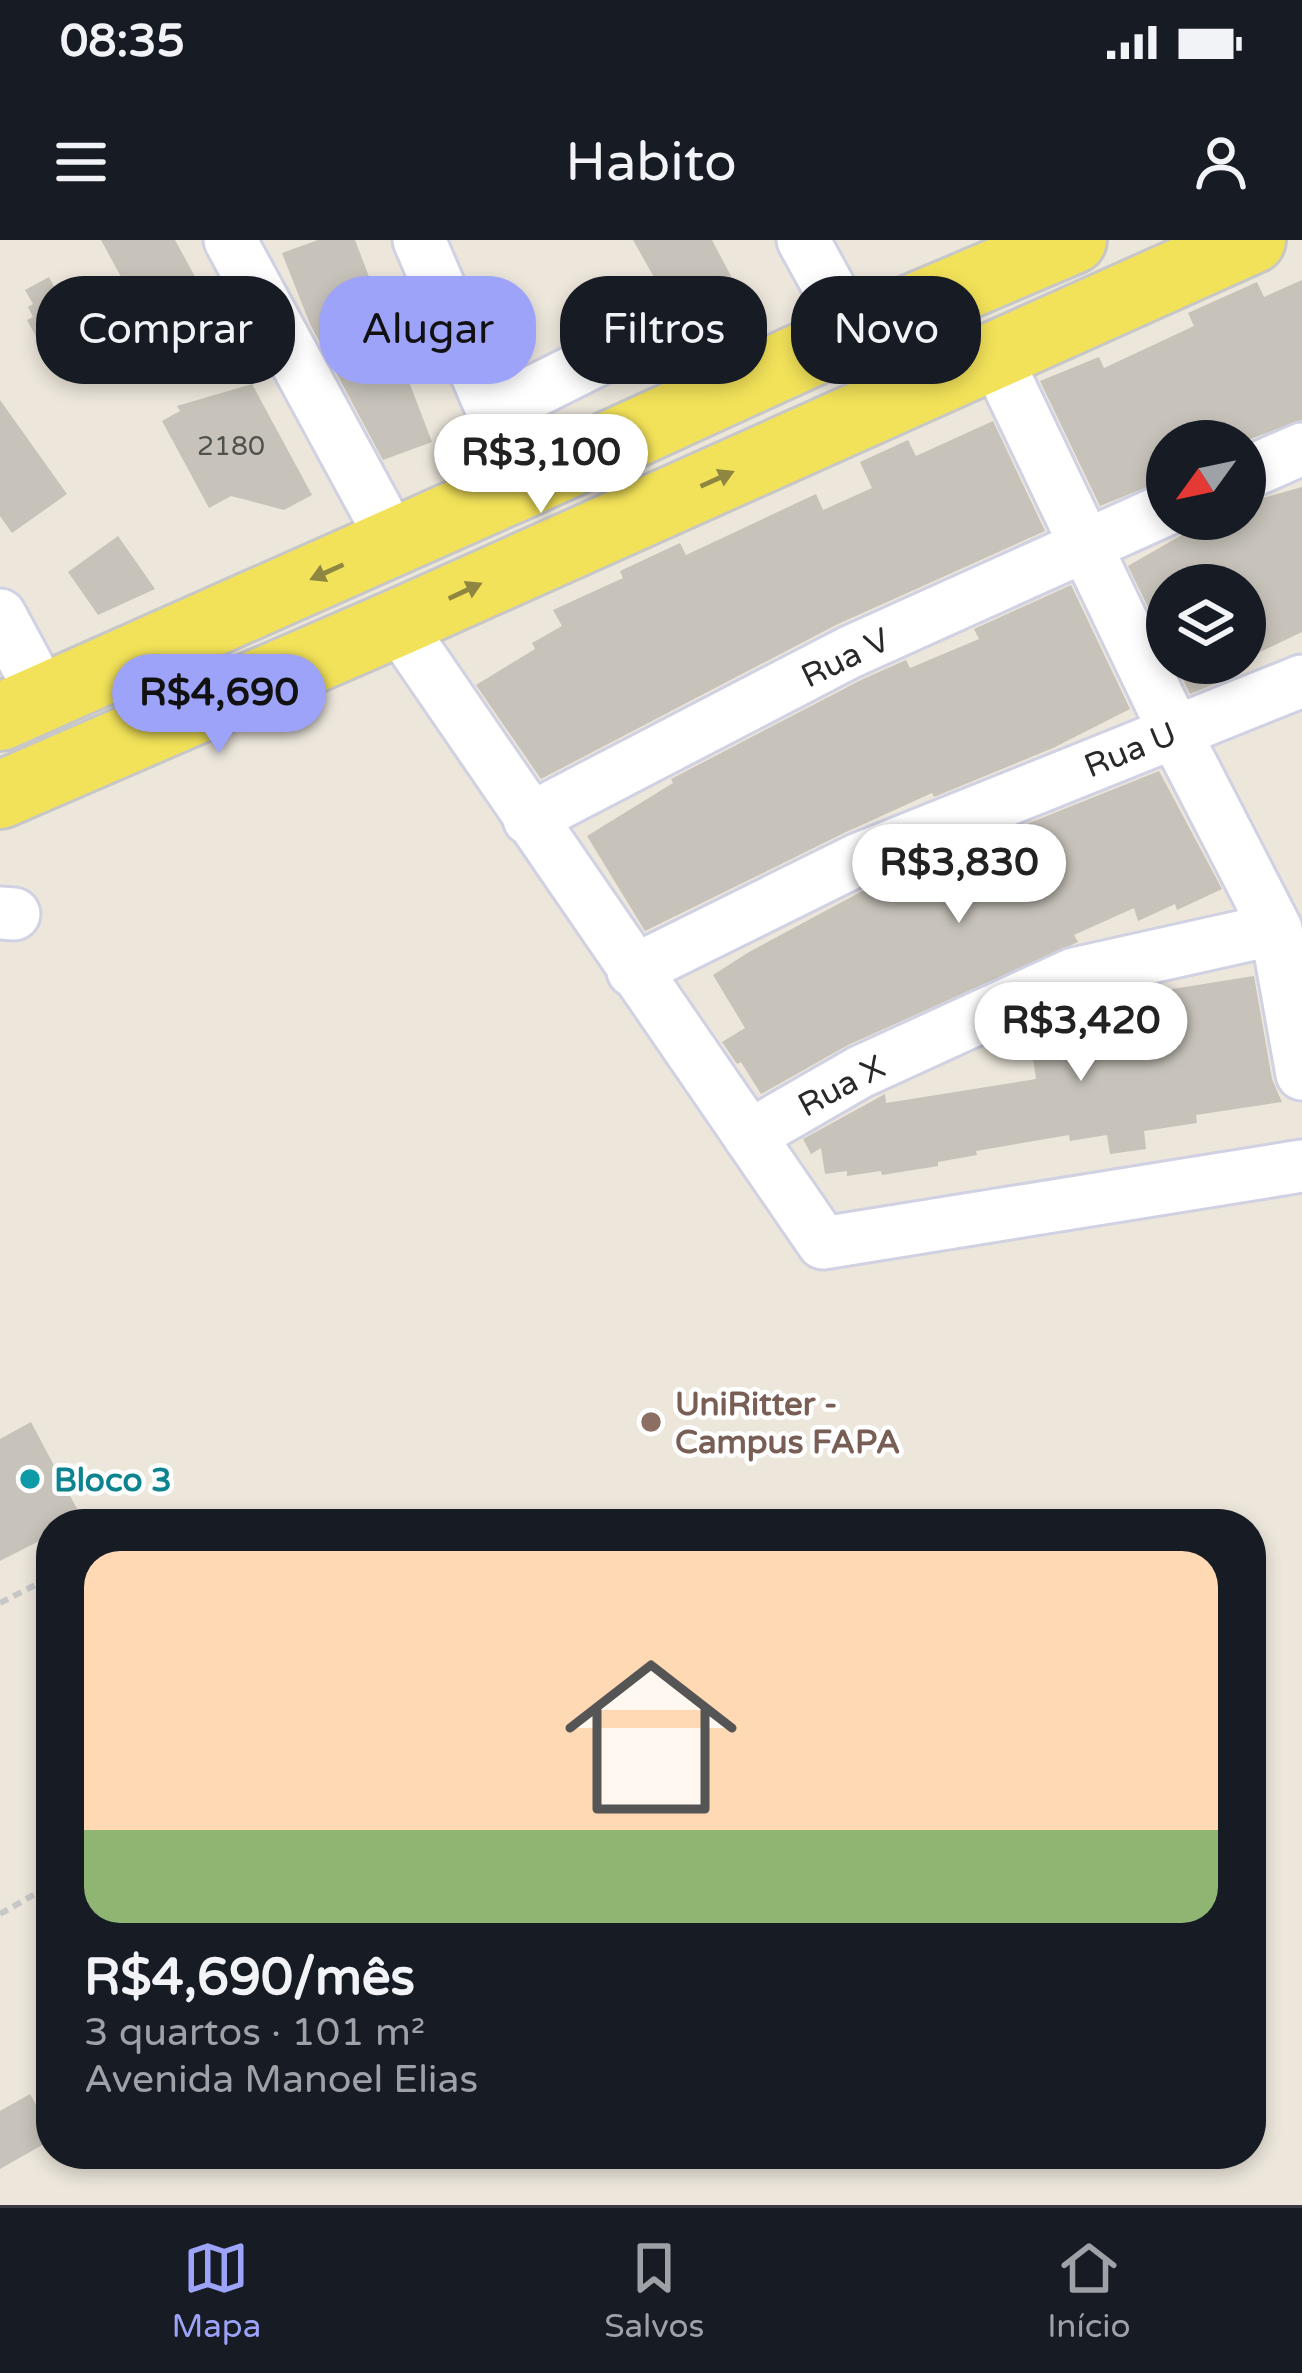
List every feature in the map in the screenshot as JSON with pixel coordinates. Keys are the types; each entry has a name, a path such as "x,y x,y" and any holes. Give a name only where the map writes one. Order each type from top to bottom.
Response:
{"main road":[{"path":"950,276 980,258 1073,240"},
{"path":"0,795 397,623 1252,240"},
{"path":"22,707 791,362"},
{"path":"533,480 602,530"},
{"path":"533,480 533,560"}],"street":[{"path":"230,240 394,542"},
{"path":"419,240 494,412 533,480"},
{"path":"803,240 823,276"},
{"path":"494,412 670,323 707,400"},
{"path":"995,356 1171,725 1276,929 1302,1074"},
{"path":"1266,465 1302,449"},
{"name":"Rua V","path":"529,819 850,652 1146,517"},
{"path":"0,615 22,707"},
{"path":"397,623 823,1243 1302,1166"},
{"name":"Rua U","path":"633,971 857,860 1171,725 1302,681"},
{"name":"Rua X","path":"749,1136 860,1072 1075,974 1276,929"}],"path":[{"path":"0,1604 36,1585"},
{"path":"0,1914 36,1894"}],"building":[{"path":"101,240 175,240 195,276 121,276"},
{"path":"318,240 355,240 369,276 319,276 319,341 295,276 282,253"},
{"path":"633,240 712,240 731,276 653,276"},
{"path":"1302,280 1302,420 1266,433 1266,420 1146,420 1146,487 1100,506 1040,381 1099,357 1104,368 1194,326 1188,313 1257,282 1264,297"},
{"path":"36,284 36,336 27,320 33,317 28,307 33,304 25,290"},
{"path":"252,384 312,495 284,510 231,496 209,508 162,421 180,411 177,406"},
{"path":"342,384 410,384 432,442 383,460"},
{"path":"0,400 67,494 12,533 0,516"},
{"path":"993,421 1045,531 836,625 541,779 476,685 535,649 532,643 562,626 553,610 623,578 620,571 680,543 686,555 816,494 823,510 872,488 860,462 908,440 916,456"},
{"path":"1302,487 1302,632 1266,649 1266,564 1146,564 1146,603 1128,566 1173,540 1266,540 1266,497"},
{"path":"118,536 155,589 98,615 68,572"},
{"path":"1071,585 1130,709 1053,748 934,797 932,793 844,833 645,931 587,836 673,783 671,779 863,679 906,660 910,668 979,639 974,629"},
{"path":"1185,684 1215,684 1190,694"},
{"path":"1159,771 1222,889 1177,910 1175,904 1138,921 1134,908 1074,935 1078,942 848,1045 761,1094 722,1042 745,1028 713,975 749,952 866,889 868,895 957,852"},
{"path":"1254,976 1272,1079 1282,1102 1196,1115 1197,1123 1144,1131 1146,1149 1110,1154 1107,1135 1070,1141 1069,1135 976,1151 977,1155 938,1162 938,1166 882,1175 881,1171 825,1174 821,1148 811,1154 803,1139 885,1094 886,1103 1036,1079 1029,1028 1084,1003"},
{"name":"Bloco 3","path":"31,1422 77,1509 36,1509 36,1543 0,1561 0,1439"},
{"path":"30,2094 36,2105 36,2149 0,2169 0,2111"}],"place":[{"name":"UniRitter - Campus FAPA","path":"651,1422"},
{"name":"Bloco 3","path":"30,1479"}]}
